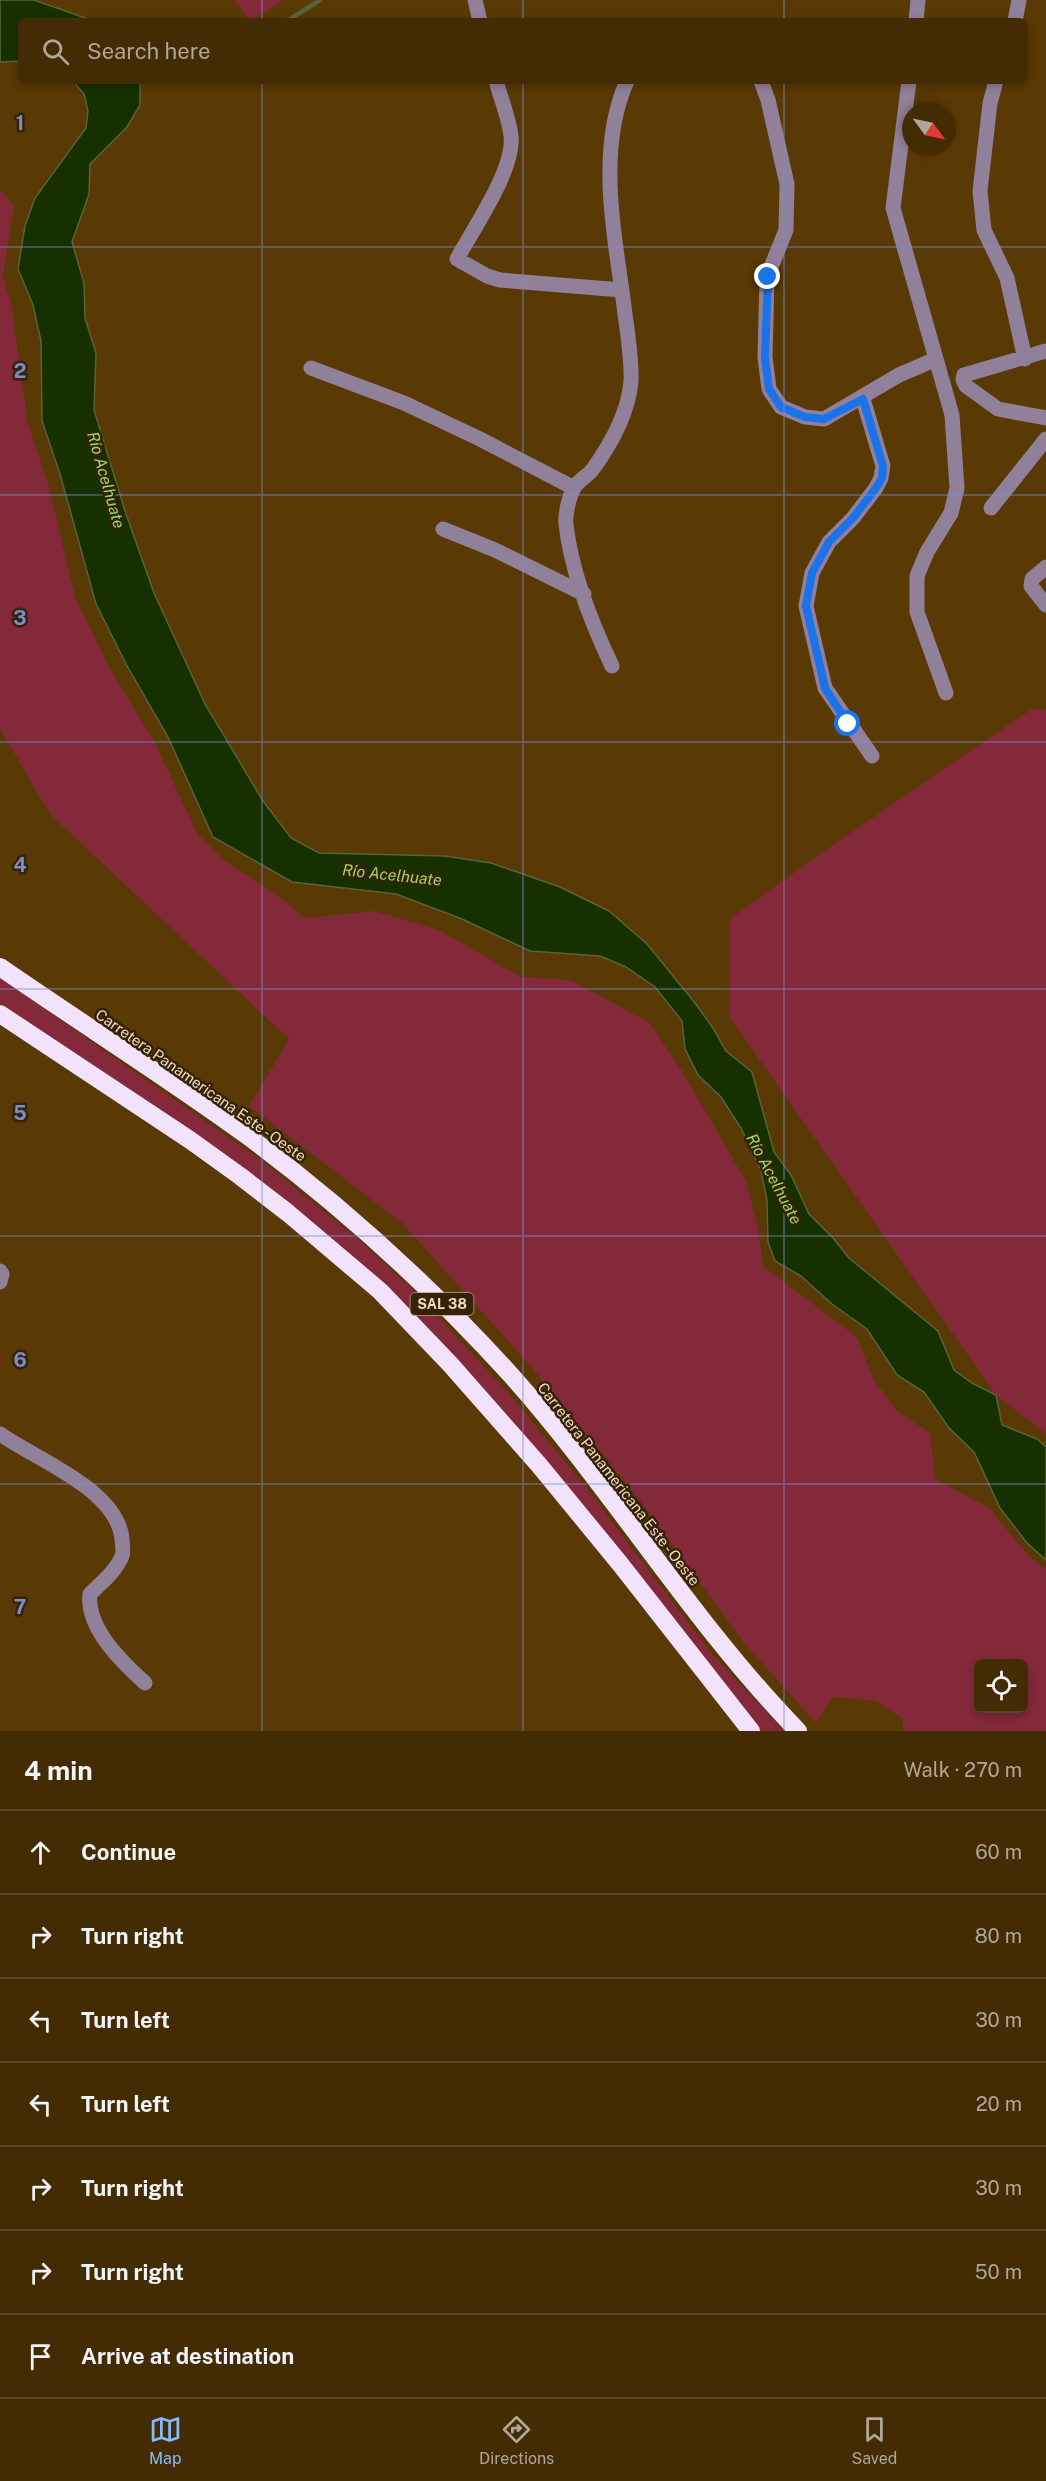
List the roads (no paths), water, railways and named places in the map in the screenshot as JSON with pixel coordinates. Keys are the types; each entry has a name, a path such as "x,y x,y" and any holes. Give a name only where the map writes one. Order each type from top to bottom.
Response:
{"highway":[{"name":"Carretera Panamericana Este - Oeste","path":"0,967 246,1135 331,1204 424,1286 509,1374 555,1427 728,1653 798,1731"},
{"name":"SAL 38","path":"0,1014 190,1140 240,1176 288,1213 380,1291 450,1364 532,1457 621,1565 751,1731"}],"street":[{"path":"475,0 479,18"},
{"path":"916,18 918,0"},
{"path":"1015,18 1018,0"},
{"path":"497,84 511,137 510,156 505,174 457,259 487,276 500,280 622,290"},
{"path":"612,666 597,634 584,594 566,521 574,488 592,471 624,416 631,383 630,352 611,215 611,152 618,101 626,84"},
{"path":"762,84 768,100 787,184 786,230 768,277 765,357 769,389 781,407 805,417 824,419 863,399 899,375 939,365 963,380 966,386 998,409 1046,417"},
{"path":"909,84 893,208 952,415 957,488 951,513 927,552 917,576 917,612 946,693"},
{"path":"995,84 990,103 980,191 984,230 1007,278 1025,359"},
{"path":"963,380 964,375 1046,351"},
{"path":"311,368 404,403 574,488"},
{"path":"863,399 883,466 882,478 853,518 829,542 812,573 806,606 825,688 872,756"},
{"path":"991,508 1046,439"},
{"path":"443,530 495,550 584,594"},
{"path":"1046,567 1032,579 1031,586 1046,605"},
{"path":"0,1271 2,1274 0,1282"},
{"path":"0,1434 57,1468 105,1502 120,1526 123,1554 111,1573 90,1594 88,1605 93,1618 119,1660 145,1683"}],"water":[{"path":"0,0 34,0 85,18 18,18 18,61 0,62"},
{"name":"Río Acelhuate","path":"76,84 140,84 140,105 127,127 90,164 89,194 72,242 84,283 85,318 96,353 94,410 125,511 154,593 205,704 263,801 291,838 319,853 445,856 491,863 560,887 609,911 647,944 695,1003 726,1051 752,1072 774,1152 791,1175 809,1214 849,1258 938,1331 954,1370 972,1383 996,1395 1002,1425 1037,1439 1046,1447 1046,1560 1027,1543 1000,1508 974,1452 949,1428 924,1392 897,1375 867,1329 832,1304 801,1276 775,1261 768,1242 767,1200 761,1171 741,1128 721,1097 698,1075 685,1049 682,1021 655,987 626,967 600,956 530,951 462,919 396,894 292,882 213,837 168,737 127,666 96,604 60,474 42,421 41,341 33,305 18,269 25,226 35,198 86,128 88,111 84,94"}],"waterway":[{"path":"292,18 320,0"}]}
